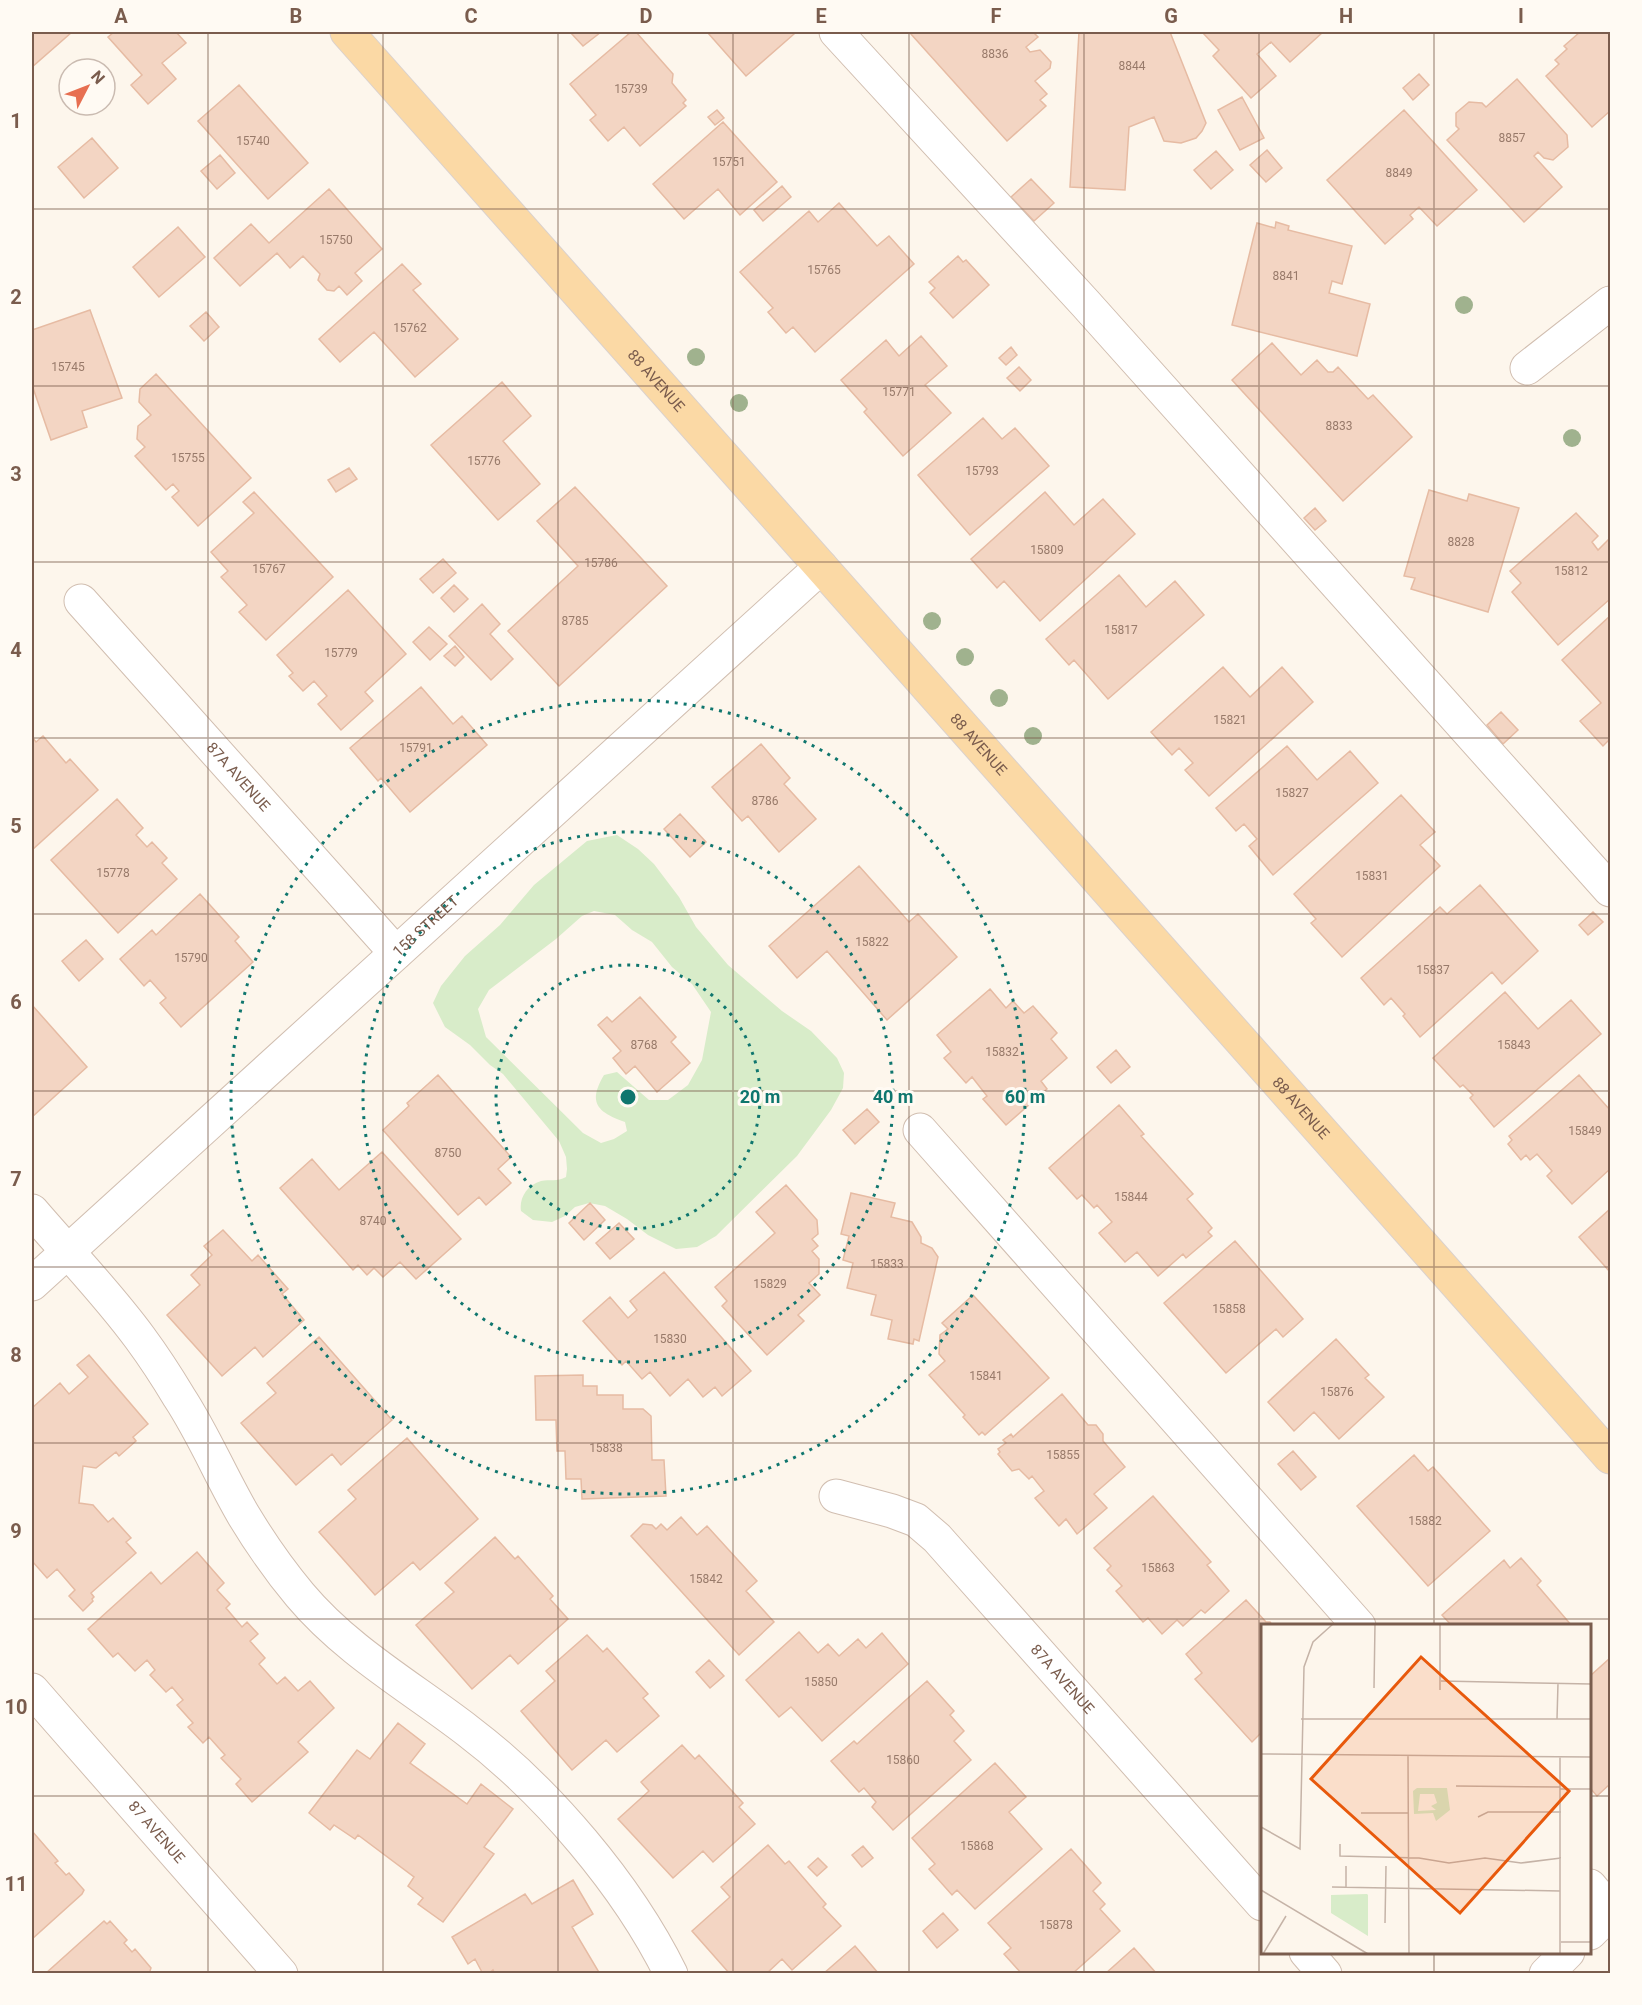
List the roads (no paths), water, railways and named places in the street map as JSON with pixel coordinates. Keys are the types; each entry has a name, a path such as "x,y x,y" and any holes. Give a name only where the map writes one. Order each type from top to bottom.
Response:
{"main road":[{"name":"88 AVENUE","path":"347,32 1611,1457"}],"street":[{"path":"836,32 1085,303 1611,890"},
{"path":"1527,368 1606,316"},
{"name":"158 STREET","path":"32,1284 821,567"},
{"name":"87A AVENUE","path":"81,601 396,953"},
{"path":"920,1130 1357,1624"},
{"path":"32,1211 116,1308 160,1366 197,1424 243,1514 260,1542 300,1595 343,1639 469,1732 534,1789 581,1841 627,1901 671,1974"},
{"name":"87A AVENUE","path":"836,1496 916,1520 937,1538 1261,1902"},
{"name":"87 AVENUE","path":"32,1690 281,1974"},
{"path":"1591,1889 1603,1925"},
{"path":"1307,1954 1325,1974"},
{"path":"1546,1974 1567,1954"}]}
